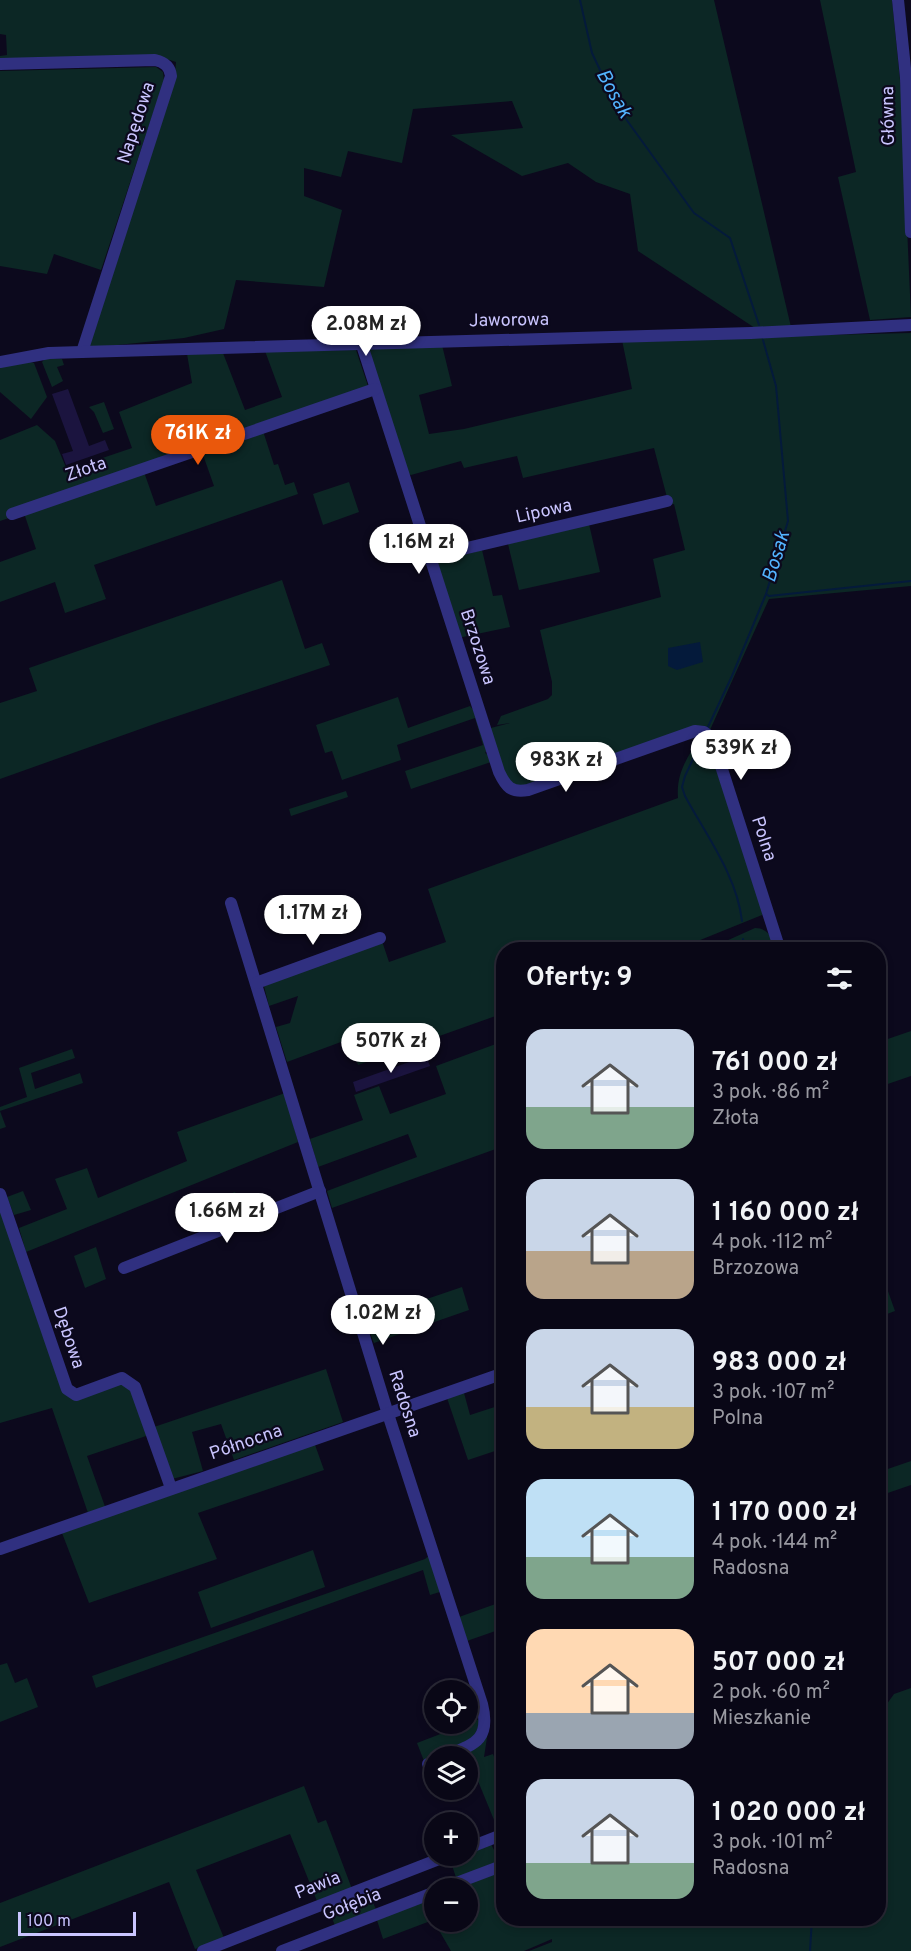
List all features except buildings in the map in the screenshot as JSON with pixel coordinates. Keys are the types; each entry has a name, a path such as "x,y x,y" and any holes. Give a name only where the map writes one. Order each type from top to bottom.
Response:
{"street":[{"name":"Główna","path":"898,0 906,78 911,232"},
{"name":"Napędowa","path":"0,64 155,60 162,62 170,70 171,76 82,352"},
{"name":"Jaworowa","path":"0,362 24,357 82,352 361,342 751,333 911,325"},
{"name":"Brzozowa","path":"361,342 499,772 509,790"},
{"name":"Złota","path":"12,514 375,389"},
{"name":"Lipowa","path":"429,557 667,501"},
{"name":"Polna","path":"509,790 528,790 695,731 704,732 712,738 777,942"},
{"name":"Radosna","path":"231,903 388,1414 486,1721 482,1736 468,1746"},
{"path":"256,982 380,938"},
{"path":"124,1268 320,1191"},
{"name":"Dębowa","path":"0,1194 67,1389 76,1395 122,1378 135,1387 171,1488"},
{"name":"Północna","path":"0,1549 496,1377"},
{"path":"478,1844 496,1837"},
{"name":"Pawia","path":"203,1951 424,1865"},
{"path":"470,1878 496,1868"},
{"name":"Gołębia","path":"282,1951 424,1896"}],"green space":[{"path":"0,0 714,0 791,327 755,328 638,251 630,194 596,182 568,163 522,176 451,135 523,128 512,101 413,109 402,163 348,151 341,177 304,168 304,196 342,210 324,287 236,280 224,329 184,338 89,348 175,74 176,62 157,56 0,60 0,56 7,55 6,35 0,34"},
{"path":"820,0 892,0 901,90 911,317 870,320 838,177 856,172"},
{"path":"156,67 163,72 164,80 101,270 54,254 47,274 0,266 0,71"},
{"path":"911,333 911,586 769,599 710,730 520,787 507,781 487,729 510,723 497,725 501,716 548,699 552,695 552,682 540,630 661,597 653,559 685,550 674,504 669,505 654,448 523,478 517,456 464,468 461,461 411,475 406,473 369,352 372,347 442,345 452,386 419,395 429,434 464,429 632,389 622,340"},
{"path":"356,350 368,386 263,431 274,465 278,464 285,485 294,482 298,494 94,565 106,599 65,613 55,582 0,602 0,562 36,549 24,513 0,521 0,440 37,425 55,441 67,470 132,448 119,412 192,383 187,354 223,353 245,410 282,397 265,351","holes":["202,452 214,486 156,506 144,472"]},
{"path":"46,358 62,359 64,365 57,367 63,381 52,387 42,362"},
{"path":"27,361 34,363 47,397 31,419 0,392 0,366"},
{"path":"104,402 114,429 103,433 94,412 89,407"},
{"path":"349,482 359,512 323,525 313,494"},
{"path":"589,524 600,572 519,590 508,544"},
{"path":"482,550 493,596 502,595 510,627 458,638 436,562"},
{"path":"282,580 305,649 322,643 330,665 0,779 0,703 37,691 29,668"},
{"path":"398,697 408,728 470,706 476,713 488,749 485,753 490,756 491,762 411,789 405,771 483,745 475,718 397,745 401,760 342,780 332,751 325,753 316,725"},
{"path":"701,735 706,738 762,909 762,915 695,942 496,942 496,1016 358,1065 349,1039 287,1062 276,1027 290,1023 298,996 269,1006 262,978 380,935 389,962 446,942 428,889 678,798 679,780 687,758"},
{"path":"346,791 348,797 291,816 289,809"},
{"path":"755,928 760,928 767,932 774,942 724,942"},
{"path":"911,1031 911,1076 886,1085 886,1040"},
{"path":"496,1044 496,1149 332,1208 327,1191 417,1157 408,1134 318,1167 310,1139 363,1120 354,1095 379,1086 390,1114 446,1094 436,1066"},
{"path":"72,1049 75,1058 31,1073 35,1089 80,1073 83,1083 0,1111 0,1107 27,1097 19,1068"},
{"path":"285,1093 298,1142 26,1252 19,1228 67,1209 55,1179 87,1168 98,1198 187,1161 177,1132"},
{"path":"0,1111 6,1127 0,1129"},
{"path":"23,1191 31,1210 14,1215 7,1197"},
{"path":"235,1192 246,1217 213,1230 203,1204"},
{"path":"0,1200 69,1396 123,1382 134,1391 149,1435 87,1456 108,1515 314,1442 324,1470 198,1513 217,1559 89,1603 62,1533 88,1513 52,1408 0,1423"},
{"path":"96,1247 106,1279 85,1288 74,1256"},
{"path":"886,1286 895,1311 886,1314"},
{"path":"462,1287 469,1310 374,1343 365,1320"},
{"path":"326,1369 343,1422 234,1460 221,1424 192,1432 203,1471 172,1479 154,1427"},
{"path":"464,1393 470,1415 496,1407 496,1451 468,1460 447,1398"},
{"path":"911,1461 911,1485 886,1494 886,1470"},
{"path":"313,1550 325,1587 211,1628 198,1592"},
{"path":"431,1554 443,1591 430,1595 423,1570 96,1688 92,1676 425,1559"},
{"path":"496,1604 496,1631 464,1642 459,1617"},
{"path":"7,1663 15,1683 27,1678 38,1707 0,1722 0,1665"},
{"path":"911,1688 911,1951 529,1951 552,1942 552,1939 524,1951 451,1951 440,1932 478,1932 478,1878 456,1878 452,1866 478,1866 478,1849 491,1844 496,1854 496,1926 886,1926 886,1705 894,1694"},
{"path":"488,1731 484,1757 493,1754 496,1762 496,1825 478,1781 478,1746 465,1746"},
{"path":"440,1734 475,1734 472,1741 460,1746 424,1746 424,1761 417,1743"},
{"path":"304,1786 318,1823 326,1820 352,1889 317,1901 290,1834 196,1870 224,1938 195,1949 169,1882 0,1947 0,1903"},
{"path":"368,1890 377,1912 336,1928 327,1906"},
{"path":"424,1899 424,1923 383,1939 376,1917"}],"water":[{"path":"700,642 703,662 677,670 668,666 668,648"}],"waterway":[{"name":"Bosak","path":"580,0 592,53 618,108 694,213 730,238 759,325"},
{"name":"Bosak","path":"707,729 766,594 788,521 776,386 763,340"},
{"path":"766,594 769,596 911,581"},
{"name":"Bosak","path":"703,738 682,787 727,872 739,904 742,921"},
{"name":"Bosak","path":"810,1951 812,1926"}]}
